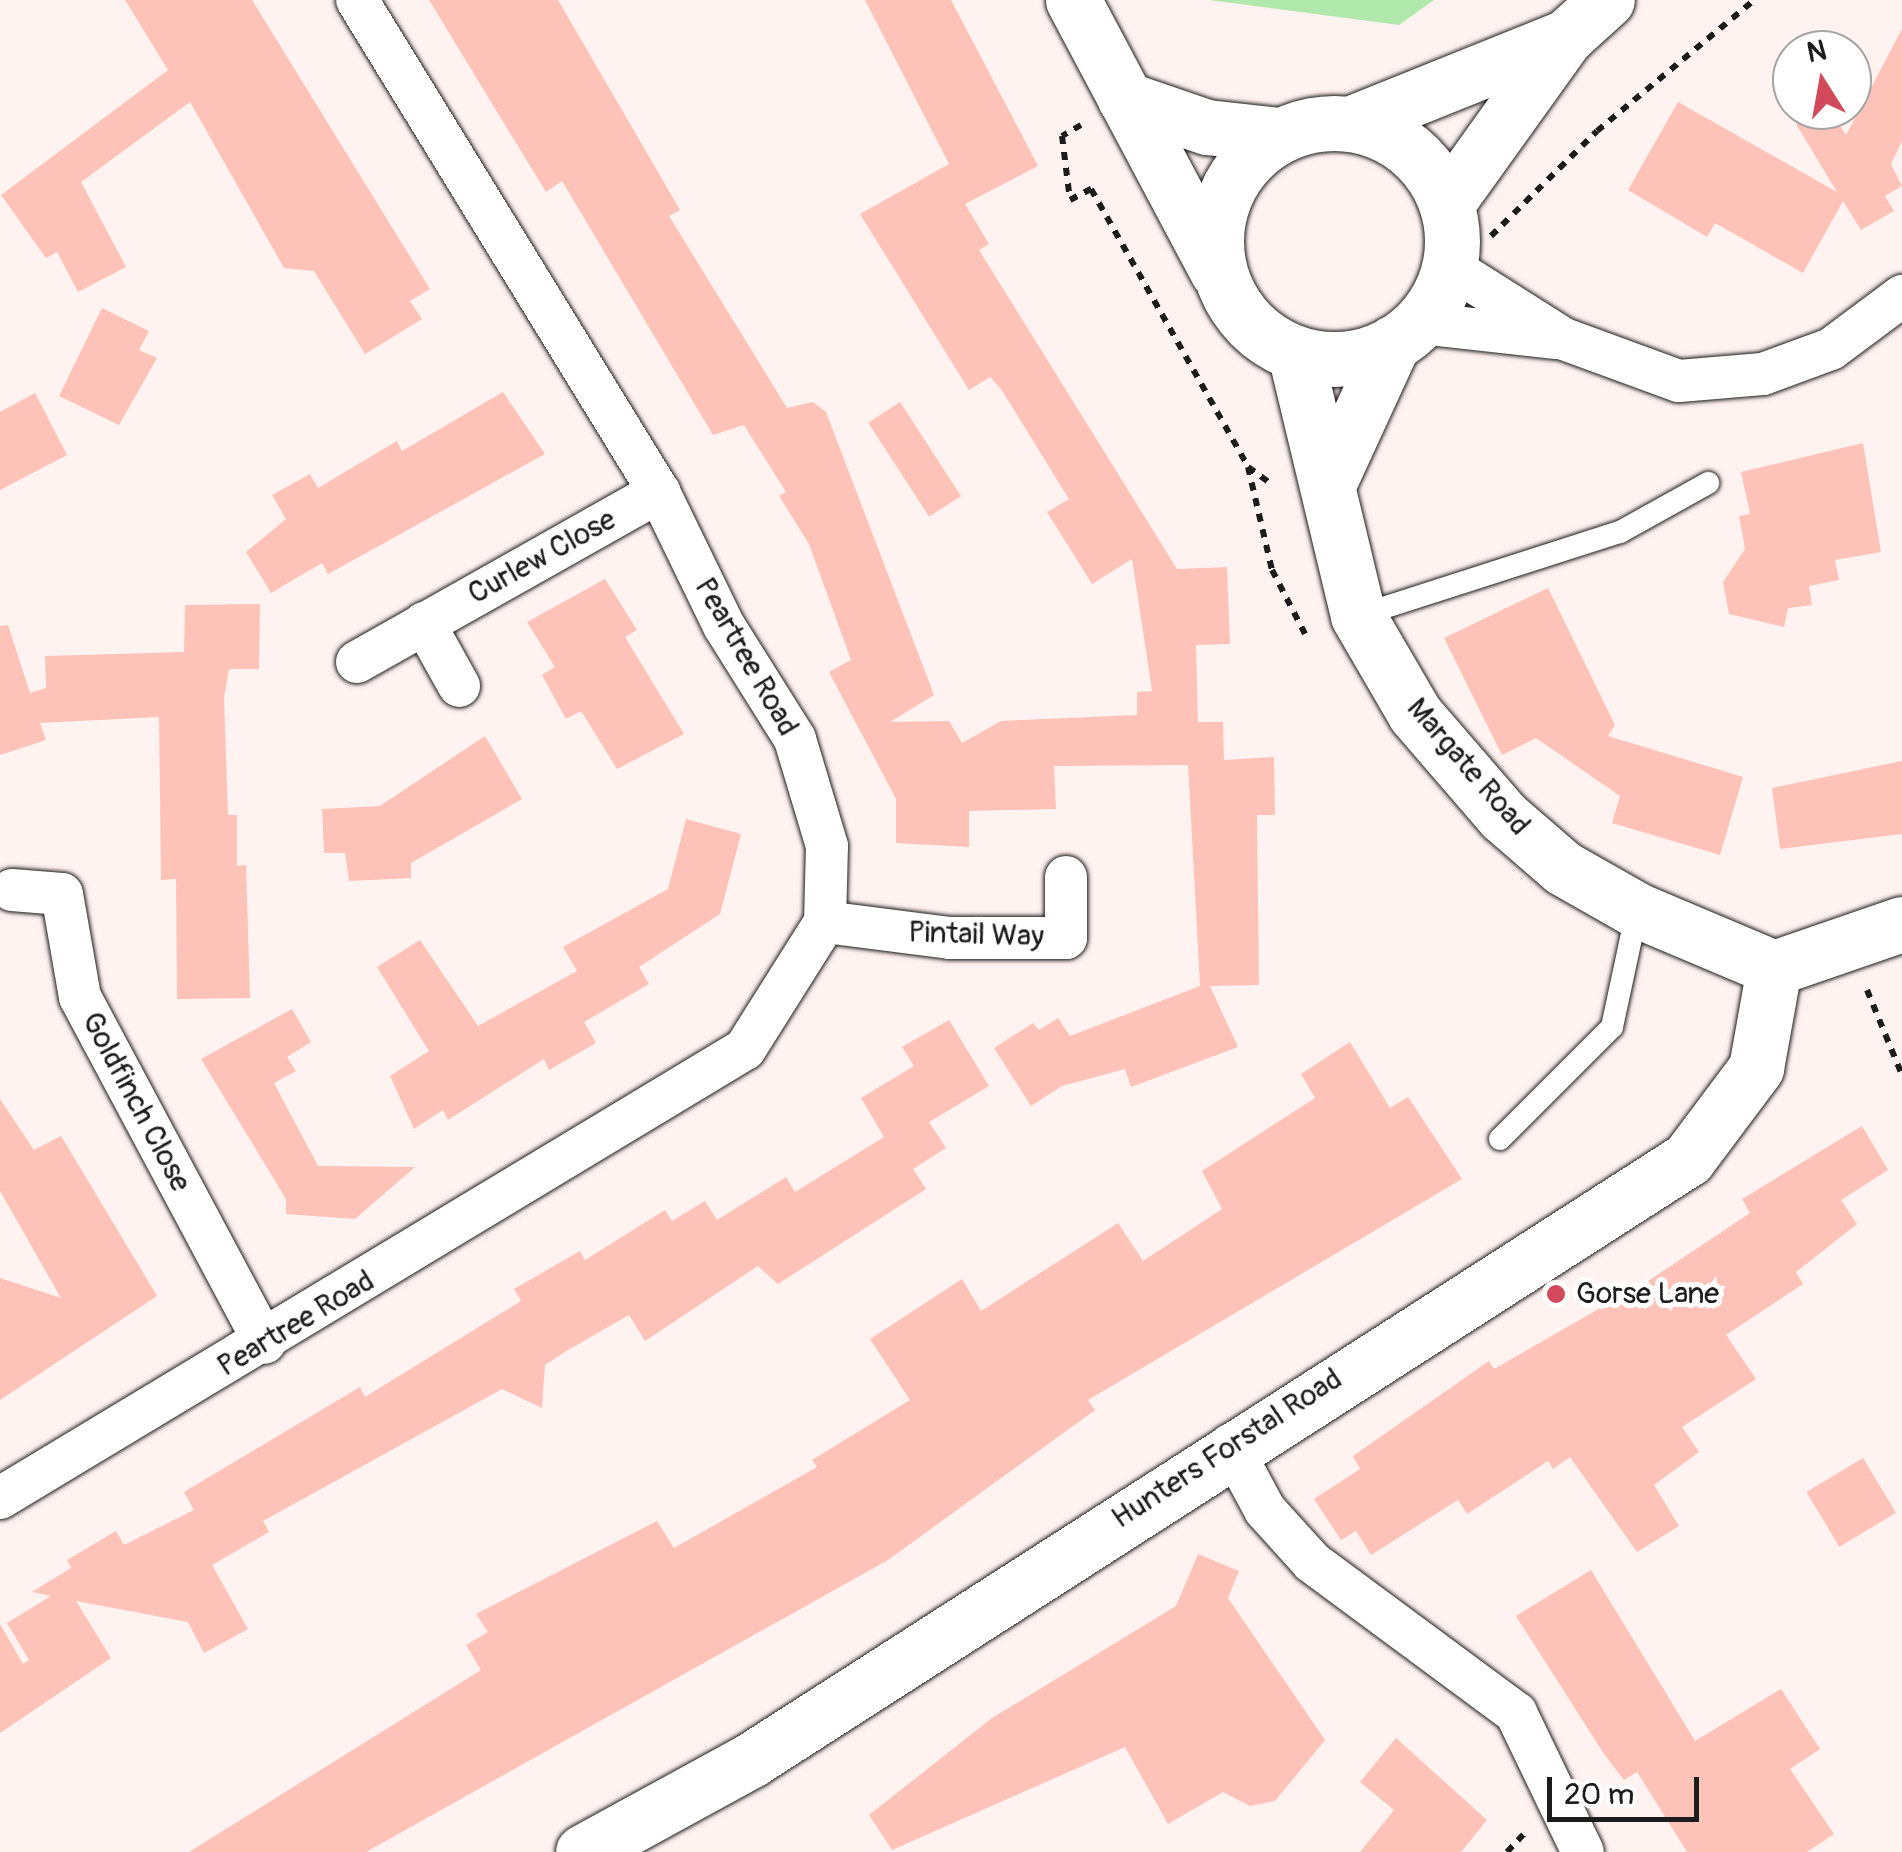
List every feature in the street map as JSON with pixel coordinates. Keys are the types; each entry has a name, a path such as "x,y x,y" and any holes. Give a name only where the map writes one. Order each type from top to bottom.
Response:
{"street":[{"name":"Peartree Road","path":"0,1498 266,1343 745,1049 825,922 827,846 795,739 724,626 659,492 357,0"},
{"path":"1073,0 1237,310 1295,353 1331,360 1406,333 1564,339 1679,381 1762,374 1830,349 1902,296"},
{"path":"1336,502 1449,239 1566,37 1607,0"},
{"path":"1125,99 1207,128 1280,135 1352,124 1566,37"},
{"path":"1352,124 1411,150 1449,239 1564,339"},
{"path":"1221,278 1215,245 1225,196 1252,154 1280,135"},
{"name":"Margate Road","path":"1295,353 1336,502 1358,616 1415,714 1503,816 1563,868 1637,910 1774,968"},
{"name":"Curlew Close","path":"356,662 659,492"},
{"path":"424,622 459,686"},
{"name":"Pintail Way","path":"825,922 950,938 1066,938 1066,878"},
{"name":"Goldfinch Close","path":"12,890 62,894 80,997 266,1343"},
{"path":"1774,968 1844,939 1902,924"},
{"name":"Hunters Forstal Road","path":"583,1852 750,1760 1230,1445 1688,1158 1756,1068 1774,968"},
{"path":"1230,1445 1264,1510 1312,1562 1516,1713 1583,1852"}],"lane":[{"path":"1358,616 1620,532 1708,483"},
{"path":"1500,1139 1612,1026 1637,910"}],"path":[{"path":"1449,239 1518,218 1597,131 1754,0"},
{"path":"1125,99 1062,136 1070,200 1090,189 1248,467 1336,502"},
{"path":"1844,939 1902,1076"}],"green space":[{"path":"1209,0 1434,0 1399,25"}],"building":[{"path":"125,0 252,0 430,289 410,301 422,319 365,354 314,271 284,268 190,102 81,182 126,267 78,292 57,252 46,258 1,195 168,70"},
{"path":"429,0 558,0 680,210 669,216 787,408 813,402 826,412 934,695 890,722 949,721 962,743 1001,721 1137,715 1137,692 1152,691 1132,559 1092,584 1047,512 1069,499 1001,389 990,377 969,390 860,214 949,164 865,0 951,0 1038,166 965,204 989,244 979,250 1177,569 1227,567 1230,644 1196,645 1198,722 1223,722 1224,760 1274,757 1275,815 1257,815 1259,985 1210,986 1238,1047 1131,1087 1125,1069 1062,1086 1031,1106 994,1048 1033,1023 1039,1030 1058,1018 1070,1036 1200,986 1188,765 1054,766 1056,809 969,811 969,847 896,843 896,799 829,672 851,660 809,544 779,496 786,492 744,425 713,435 562,181 546,192"},
{"path":"1902,29 1902,141 1891,164 1902,186 1885,196 1894,211 1861,230 1843,201 1803,273 1715,223 1707,237 1628,190 1678,102 1837,192 1800,130 1843,130 1846,135 1849,130 1872,130 1872,86"},
{"path":"102,308 149,331 139,350 157,358 119,425 59,396"},
{"path":"503,392 545,454 328,574 322,563 271,593 246,552 286,519 272,495 310,474 318,488 397,441 402,451"},
{"path":"35,393 67,455 0,490 0,412"},
{"path":"900,402 961,496 929,517 868,423"},
{"path":"1863,443 1881,552 1835,560 1839,580 1809,586 1812,605 1788,608 1784,627 1729,614 1723,582 1745,549 1739,516 1750,514 1741,472"},
{"path":"605,579 637,630 625,637 684,734 617,769 581,711 566,719 542,675 555,667 527,622"},
{"path":"1548,588 1615,725 1608,736 1743,777 1720,855 1612,823 1620,796 1536,738 1502,755 1444,638"},
{"path":"260,604 259,669 229,669 224,698 228,815 237,815 237,866 246,865 250,998 177,999 176,879 161,880 159,717 40,723 46,740 0,755 0,626 8,625 30,693 46,688 45,656 184,652 185,605"},
{"path":"485,736 522,799 411,863 411,878 349,881 345,853 324,853 322,809 380,806"},
{"path":"1902,761 1902,834 1780,849 1772,788"},
{"path":"686,819 741,834 720,914 639,967 649,984 584,1022 596,1043 549,1070 544,1059 448,1120 443,1110 414,1129 390,1076 429,1051 377,967 420,940 478,1026 577,971 563,947 668,889"},
{"path":"292,1009 311,1042 287,1057 296,1071 274,1083 318,1166 415,1167 355,1219 286,1214 286,1199 201,1059"},
{"path":"949,1020 989,1086 929,1122 946,1148 913,1169 926,1189 778,1284 758,1266 645,1341 629,1315 545,1365 542,1408 502,1389 263,1521 269,1532 212,1565 248,1629 204,1653 188,1622 76,1601 111,1658 0,1733 0,1624 23,1664 29,1660 7,1623 51,1596 32,1592 71,1568 67,1560 116,1531 124,1545 194,1510 184,1492 360,1387 365,1397 521,1301 514,1289 580,1251 585,1260 665,1210 672,1221 705,1201 717,1220 786,1177 795,1192 884,1137 861,1098 914,1066 902,1047"},
{"path":"1350,1042 1390,1108 1408,1097 1462,1179 1088,1400 1095,1410 888,1560 366,1852 189,1852 481,1670 466,1645 488,1632 476,1614 657,1521 674,1548 817,1467 812,1460 910,1400 870,1339 962,1279 981,1311 1118,1223 1143,1261 1222,1209 1202,1171 1315,1098 1301,1074"},
{"path":"0,1099 34,1150 61,1136 157,1296 0,1400 0,1278 61,1298 0,1191"},
{"path":"1862,1126 1888,1170 1841,1200 1857,1224 1796,1272 1803,1284 1726,1335 1756,1379 1682,1427 1699,1452 1654,1485 1679,1526 1637,1552 1570,1457 1553,1469 1548,1461 1467,1514 1458,1500 1371,1555 1356,1531 1341,1540 1314,1499 1360,1469 1353,1456 1489,1361 1494,1369 1651,1279 1750,1213 1742,1199"},
{"path":"1863,1458 1896,1513 1839,1547 1806,1492"},
{"path":"1198,1554 1239,1571 1228,1598 1325,1740 1275,1801 1250,1806 1223,1792 1168,1824 1125,1747 892,1850 869,1815 992,1718 1176,1606"},
{"path":"1591,1570 1695,1741 1781,1689 1820,1749 1790,1769 1834,1834 1807,1852 1687,1852 1637,1772 1624,1780 1604,1754 1516,1616"},
{"path":"1396,1738 1487,1820 1461,1852 1360,1852 1394,1810 1360,1782"}],"place":[{"name":"Gorse Lane","path":"1556,1294"}]}
